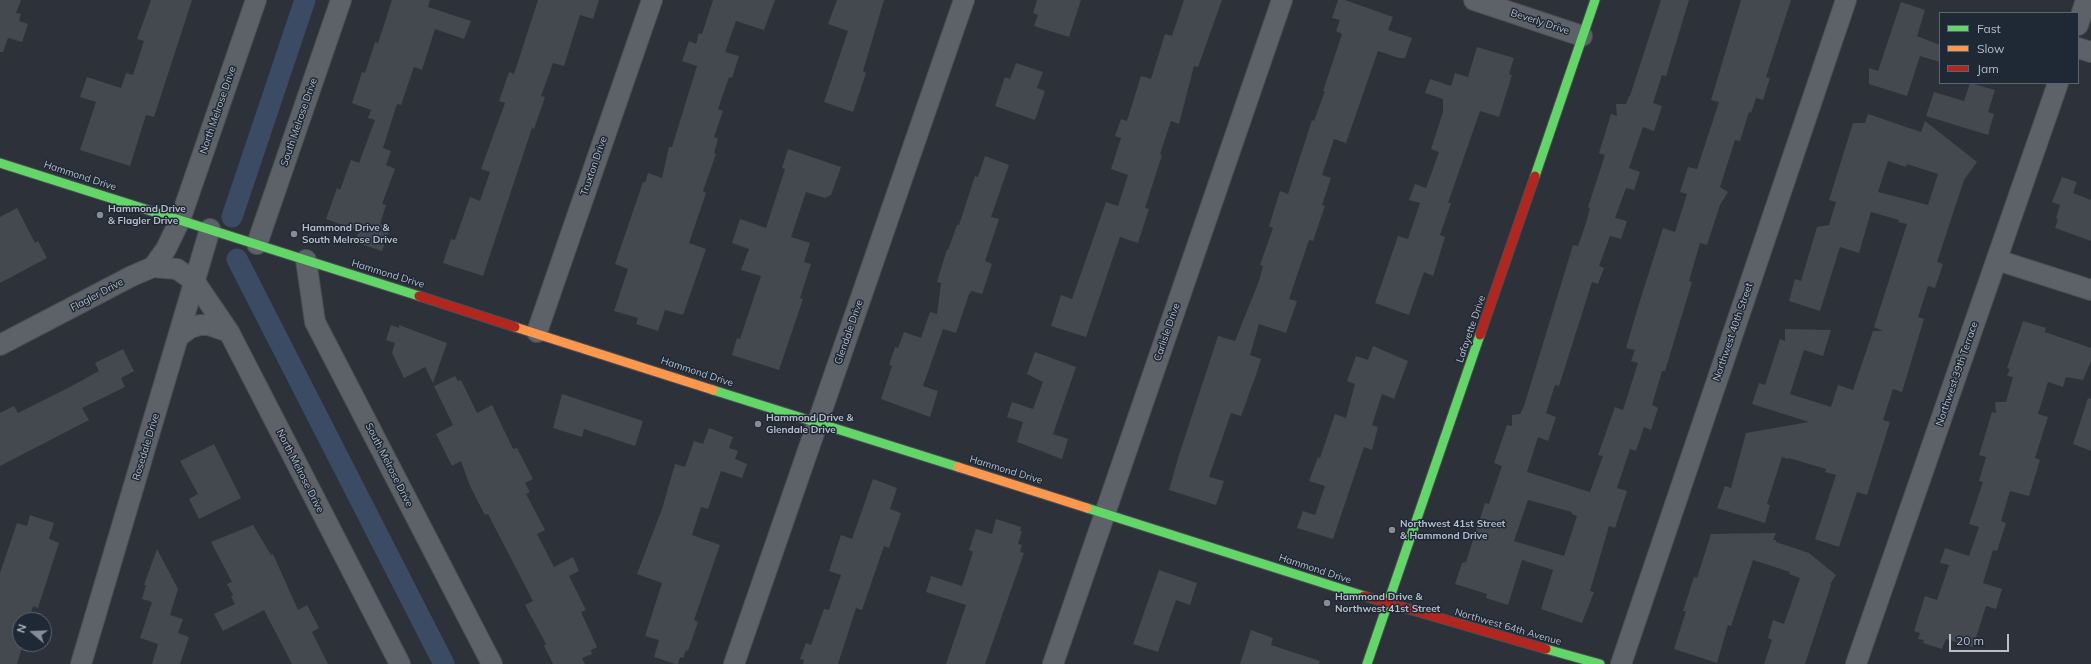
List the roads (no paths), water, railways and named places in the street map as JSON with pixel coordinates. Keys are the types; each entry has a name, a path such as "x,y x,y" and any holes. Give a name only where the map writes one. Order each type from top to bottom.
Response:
{"street":[{"name":"North Melrose Drive","path":"153,267 166,249 180,220 256,0"},
{"name":"South Melrose Drive","path":"257,244 341,0"},
{"name":"Truxton Drive","path":"537,332 652,0"},
{"name":"Glendale Drive","path":"734,664 964,0"},
{"name":"Carlisle Drive","path":"1053,664 1282,0"},
{"name":"Beverly Drive","path":"1474,0 1582,36"},
{"name":"Lafayette Drive","path":"1367,664 1595,0"},
{"name":"Northwest 40th Street","path":"1620,664 1846,0"},
{"path":"2079,22 2086,0"},
{"path":"2079,48 2091,52"},
{"name":"Northwest 39th Terrace","path":"1856,664 2058,84"},
{"name":"Hammond Drive","path":"0,163 537,332 1388,604"},
{"name":"Rosedale Drive","path":"81,664 210,229"},
{"name":"South Melrose Drive","path":"306,260 315,322 492,664"},
{"path":"1997,260 2091,290"},
{"path":"153,267 177,269 194,282"},
{"name":"Flagler Drive","path":"0,345 153,267"},
{"name":"North Melrose Drive","path":"194,282 229,332 400,664"},
{"path":"178,337 190,328 200,325 209,325 229,332"},
{"name":"Northwest 64th Avenue","path":"1388,604 1600,664"}],"waterway":[{"path":"232,217 305,0"},
{"path":"237,259 444,664"}],"place":[{"name":"Hammond Drive & Flagler Drive","path":"100,215"},
{"name":"Hammond Drive & South Melrose Drive","path":"294,234"},
{"name":"Hammond Drive & Glendale Drive","path":"758,424"},
{"name":"Northwest 41st Street & Hammond Drive","path":"1392,530"},
{"name":"Hammond Drive & Northwest 41st Street","path":"1327,603"}]}
